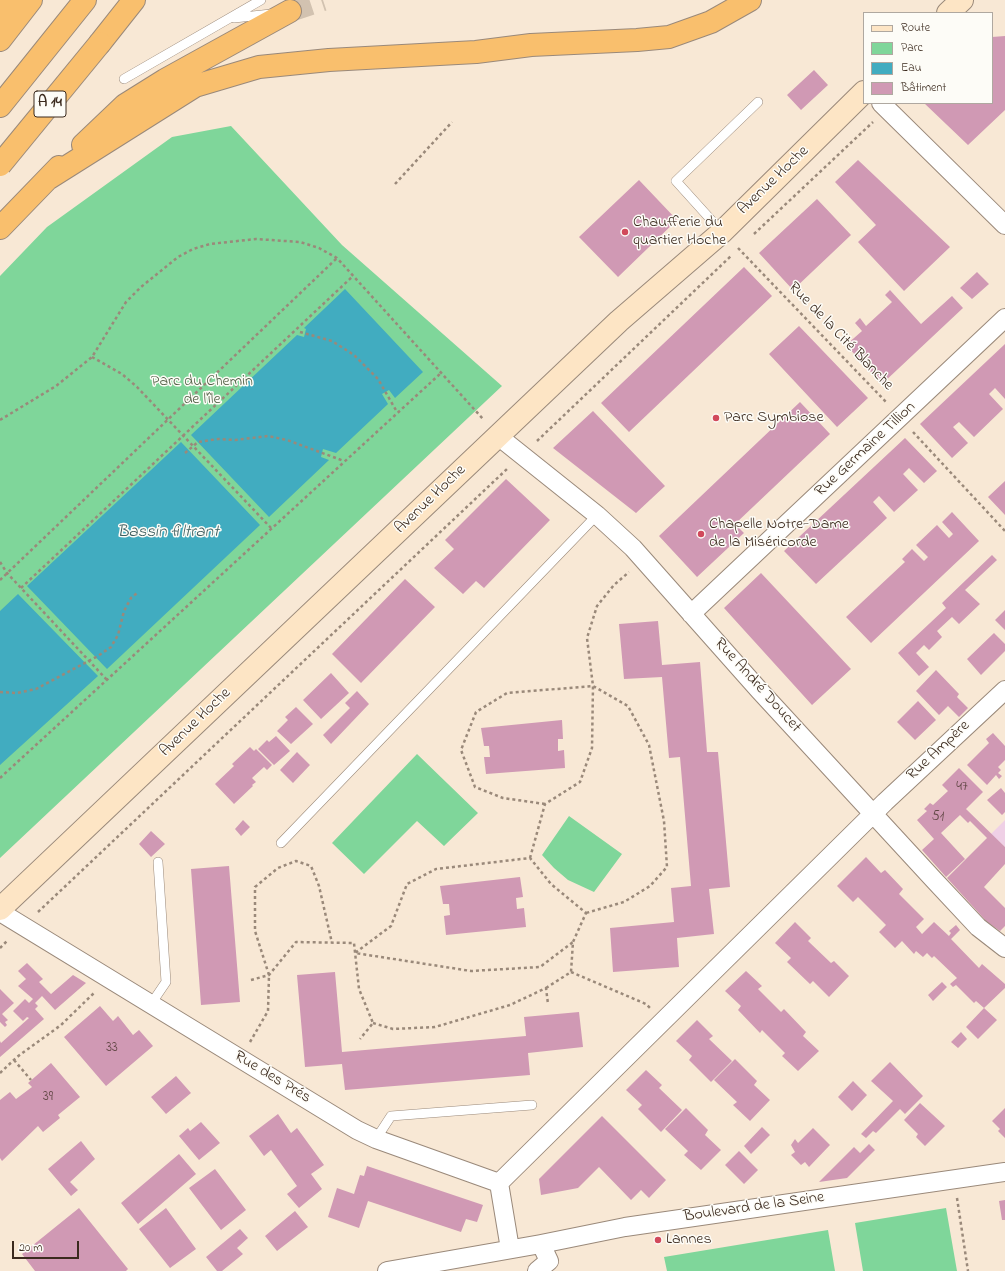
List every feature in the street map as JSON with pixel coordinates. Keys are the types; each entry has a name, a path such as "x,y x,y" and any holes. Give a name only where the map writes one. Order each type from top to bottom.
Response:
{"highway":[{"path":"0,14 8,0"},
{"path":"0,40 31,0"},
{"name":"A 14","path":"0,106 85,0"},
{"name":"A 14","path":"0,165 134,0"},
{"path":"49,178 195,86 259,67 329,60 476,52 531,45 668,37 711,22 750,0"},
{"path":"0,228 124,105 193,64 290,11"}],"street":[{"path":"949,12 962,0"},
{"name":"Avenue Hoche","path":"0,910 619,321 722,232 863,93"},
{"path":"884,106 1005,225"},
{"name":"Rue Germaine Tillion","path":"691,614 1005,318"},
{"name":"Rue André Doucet","path":"498,436 597,515 633,548 691,614 978,927 1005,948"},
{"name":"Rue Ampère","path":"499,1183 874,814 1005,690"},
{"name":"Rue des Prés","path":"0,910 23,926 357,1130 376,1139 499,1183"},
{"name":"Boulevard de la Seine","path":"386,1271 510,1250 625,1227 1005,1172"},
{"path":"499,1183 510,1250"},
{"path":"537,1271 549,1261 541,1244"}],"lane":[{"path":"124,79 261,0"},
{"path":"229,19 290,11"},
{"path":"722,232 676,181 758,102"},
{"path":"281,843 597,515"},
{"path":"151,1004 166,982 158,862"},
{"path":"376,1139 391,1116 532,1104"}],"path":[{"path":"750,238 884,106"},
{"path":"395,184 452,122"},
{"name":"Rue de la Cité Blanche","path":"722,232 900,417 1005,531"},
{"path":"0,420 56,386 92,357 126,302 153,277 178,257 193,249 225,241 274,239 300,242 318,248 337,258 498,436"},
{"path":"0,948 744,244"},
{"path":"0,580 337,258"},
{"path":"21,588 353,276"},
{"path":"300,332 332,341 354,355 378,379 384,392 398,412"},
{"path":"92,357 122,374 169,420 271,528"},
{"path":"0,778 441,373"},
{"path":"185,453 193,445 207,440 235,440 268,436 287,440 344,461"},
{"path":"570,972 573,942 586,913 624,902 650,886 667,867 664,821 649,745 628,706 593,686 507,693 476,712 461,750 475,787 503,798 545,804 580,782 592,748 593,686 587,638 597,606 614,585 643,560"},
{"path":"0,562 7,573 107,680"},
{"path":"0,692 17,693 36,689 98,656 111,647 118,635 124,611 131,598 137,593"},
{"path":"530,858 545,804"},
{"path":"530,858 551,884 586,913"},
{"path":"355,953 391,926 407,884 436,869 530,858"},
{"path":"241,1059 268,1011 269,975 256,931 255,887 278,868 296,861 311,866 319,886 332,943"},
{"path":"251,980 269,975 296,942 354,943 359,989 373,1023"},
{"path":"355,953 471,971 540,967 573,942"},
{"path":"570,972 646,1004 661,1022"},
{"path":"373,1023 393,1029 435,1027 510,1005 546,988 570,972"},
{"path":"0,1073 14,1060 61,1025 109,978"},
{"path":"546,988 548,1004"},
{"path":"360,1039 373,1023"},
{"path":"14,1060 31,1080"},
{"path":"954,1179 968,1271"}],"shaded area":[{"path":"1005,820 1005,847 991,834"}],"green space":[{"name":"Parc du Chemin de l'île","path":"231,126 342,245 502,386 0,858 0,276 47,227 172,137"},
{"path":"417,754 478,813 444,846 417,821 364,874 332,843"},
{"path":"569,816 622,854 594,892 568,880 542,855"},
{"path":"946,1208 957,1271 863,1271 855,1223"},
{"path":"828,1230 835,1271 667,1271 664,1257"}],"water":[{"path":"345,289 423,372 395,398 389,390 382,394 388,404 336,453 323,449 321,457 329,460 269,517 191,435 297,335 304,337 306,329 304,328"},
{"name":"Bassin filtrant","path":"181,442 260,525 107,669 27,586"},
{"path":"18,594 98,676 0,765 0,611"}],"building":[{"path":"1005,36 1005,110 968,145 925,104 993,104 993,37"},
{"path":"814,70 828,85 801,110 787,95"},
{"path":"858,160 950,247 904,291 858,242 876,225 835,182"},
{"name":"Chaufferie du quartier Hoche","path":"639,180 677,220 618,277 579,237"},
{"path":"817,199 851,235 793,290 759,253"},
{"path":"744,267 772,296 629,432 601,403"},
{"path":"977,272 989,284 972,299 960,288"},
{"path":"890,290 921,324 952,296 963,308 882,384 846,345 862,331 855,323 860,318 866,326 892,302 885,295"},
{"path":"799,326 868,398 837,427 769,354"},
{"path":"1005,344 1005,399 995,388 989,394 1003,409 974,437 959,422 953,427 968,443 952,458 920,424"},
{"path":"800,402 830,434 735,524 744,533 697,577 659,536"},
{"path":"593,411 665,486 636,513 553,448"},
{"path":"905,438 937,471 924,483 909,468 903,474 918,490 894,512 879,496 873,502 887,518 816,584 784,551"},
{"path":"506,479 550,520 484,588 476,581 463,594 434,568 454,549 445,540"},
{"path":"1005,481 1005,515 988,497"},
{"path":"952,512 979,541 871,643 846,617 905,562 902,559 912,549 924,561 928,557 916,545 937,525 949,538 953,534 942,522"},
{"path":"992,555 997,560 965,590 980,604 959,624 952,617 937,631 942,637 929,650 924,645 916,653 929,667 919,676 898,653 946,608 942,603"},
{"path":"761,573 851,669 812,705 724,608"},
{"path":"405,579 435,607 361,683 332,654"},
{"path":"1005,610 1005,630 995,620"},
{"path":"658,621 662,665 700,662 707,752 718,752 730,887 709,889 714,934 677,938 679,967 613,972 610,928 674,922 671,888 691,886 680,757 669,758 662,677 624,679 619,624"},
{"path":"994,633 1005,644 1005,651 981,675 967,659"},
{"path":"936,670 959,694 957,697 968,708 959,717 948,706 939,715 916,691"},
{"path":"331,673 349,693 321,719 303,700"},
{"path":"357,691 369,704 331,744 323,735 350,708 345,703"},
{"path":"918,701 936,720 915,740 897,722"},
{"path":"296,707 313,724 291,744 277,731 288,720 285,717"},
{"path":"562,720 563,739 558,739 558,751 564,750 565,768 486,774 484,757 490,757 489,746 484,746 481,728"},
{"path":"993,733 1005,746 1005,760 998,767 1001,770 998,773 1002,776 999,779 996,775 987,785 967,765 989,743 986,739"},
{"path":"276,736 290,751 274,765 258,749 267,740 269,742"},
{"path":"250,747 254,751 256,749 272,765 267,770 264,767 252,778 256,782 234,804 215,784 234,766 232,764"},
{"path":"297,752 310,765 293,783 280,770"},
{"path":"959,768 983,792 966,809 1005,847 1005,864 984,887 1005,908 1005,926 1000,931 987,922 947,878 987,838 970,821 968,823 960,815 941,833 965,859 946,877 922,850 934,839 917,820 927,811 924,809 930,803 933,805 948,791 942,785"},
{"path":"1001,788 1005,793 1005,812 1002,815 987,800"},
{"path":"243,820 250,827 241,836 235,829"},
{"path":"151,831 165,844 151,857 139,844"},
{"path":"866,857 881,873 885,870 903,889 899,894 924,919 916,927 922,934 934,922 949,936 951,933 949,931 956,925 960,930 951,939 979,968 982,964 1005,984 1005,988 984,1008 976,1001 974,1003 956,985 953,987 950,984 957,978 934,956 932,958 927,953 923,957 916,951 914,954 902,941 895,948 879,932 886,925 858,897 853,902 837,886"},
{"path":"229,866 240,1002 201,1005 191,869"},
{"path":"520,877 523,897 516,898 517,909 524,908 526,927 446,935 444,916 450,915 449,904 443,904 440,886"},
{"path":"795,922 811,938 808,941 831,963 834,961 849,976 829,997 813,981 810,984 787,962 791,958 775,943"},
{"path":"27,963 43,979 39,982 51,994 73,975 86,983 55,1010 42,996 35,1003 38,1006 35,1009 44,1019 0,1057 0,1041 1,1043 29,1018 27,1017 23,1021 13,1011 25,999 29,1003 33,999 18,986 26,979 18,971"},
{"path":"746,971 762,986 758,989 781,1012 784,1009 806,1032 803,1036 819,1051 798,1071 782,1056 785,1053 762,1030 760,1033 738,1010 741,1006 725,991"},
{"path":"335,972 342,1052 526,1036 524,1017 579,1012 583,1047 528,1053 530,1075 345,1090 342,1064 305,1067 297,975"},
{"path":"942,982 947,987 933,1001 928,995"},
{"path":"0,989 14,1003 2,1014 8,1020 5,1022 7,1025 5,1027 0,1022"},
{"path":"100,1006 113,1021 118,1016 133,1035 139,1030 153,1046 106,1086 64,1037"},
{"path":"984,1008 997,1020 978,1039 966,1027"},
{"path":"697,1020 713,1036 709,1039 732,1061 711,1082 689,1060 692,1056 676,1041"},
{"path":"961,1032 967,1039 958,1048 951,1042"},
{"path":"735,1059 757,1081 754,1085 770,1100 750,1121 733,1105 737,1102 714,1080"},
{"path":"890,1062 923,1096 905,1114 900,1109 876,1133 873,1131 866,1138 861,1134 893,1101 871,1081"},
{"path":"51,1063 80,1097 58,1115 60,1118 43,1132 38,1126 2,1161 0,1158 0,1100 10,1092 16,1099 32,1087 28,1083"},
{"path":"646,1070 662,1085 659,1088 682,1110 661,1132 638,1109 642,1105 626,1090"},
{"path":"176,1076 191,1093 166,1114 151,1097"},
{"path":"853,1081 867,1095 852,1111 838,1097"},
{"path":"920,1103 945,1126 925,1146 916,1137 918,1134 904,1120"},
{"path":"686,1108 708,1130 705,1135 721,1150 701,1170 684,1155 688,1151 665,1129"},
{"path":"1005,1108 1005,1138 998,1131 1000,1129 992,1121"},
{"path":"278,1114 291,1133 297,1128 324,1165 311,1174 322,1189 299,1208 287,1194 297,1186 271,1150 264,1156 249,1136"},
{"path":"602,1116 666,1180 649,1198 641,1190 631,1200 599,1167 578,1188 541,1195 539,1179"},
{"path":"201,1122 220,1143 199,1160 179,1136 188,1128 190,1131"},
{"path":"762,1127 770,1135 751,1154 744,1146"},
{"path":"813,1128 830,1145 809,1167 805,1162 801,1165 791,1155 795,1152 791,1145 795,1139 798,1143"},
{"path":"81,1141 95,1159 70,1182 78,1190 71,1196 48,1169"},
{"path":"869,1144 875,1150 847,1178 819,1182 854,1147 860,1153"},
{"path":"739,1151 758,1170 744,1184 725,1165"},
{"path":"179,1154 196,1174 138,1224 121,1203"},
{"path":"367,1166 483,1205 477,1222 466,1219 461,1232 368,1201 359,1228 328,1217 337,1188 354,1194 360,1175 364,1176"},
{"path":"215,1169 246,1210 221,1230 189,1188"},
{"path":"1005,1200 1005,1220 1002,1220 999,1201"},
{"path":"79,1208 128,1269 126,1271 35,1271 22,1254"},
{"path":"166,1208 196,1249 170,1268 139,1229"},
{"path":"295,1211 308,1227 277,1251 265,1236"},
{"path":"240,1229 248,1238 237,1248 243,1254 222,1271 217,1271 206,1257"}],"tunnel":[{"path":"290,11 323,0"}],"place":[{"name":"Chaufferie du quartier Hoche","path":"625,232"},
{"name":"Parc Symbiose","path":"716,418"},
{"name":"Chapelle Notre-Dame de la Miséricorde","path":"701,534"},
{"name":"Lannes","path":"658,1240"}]}
